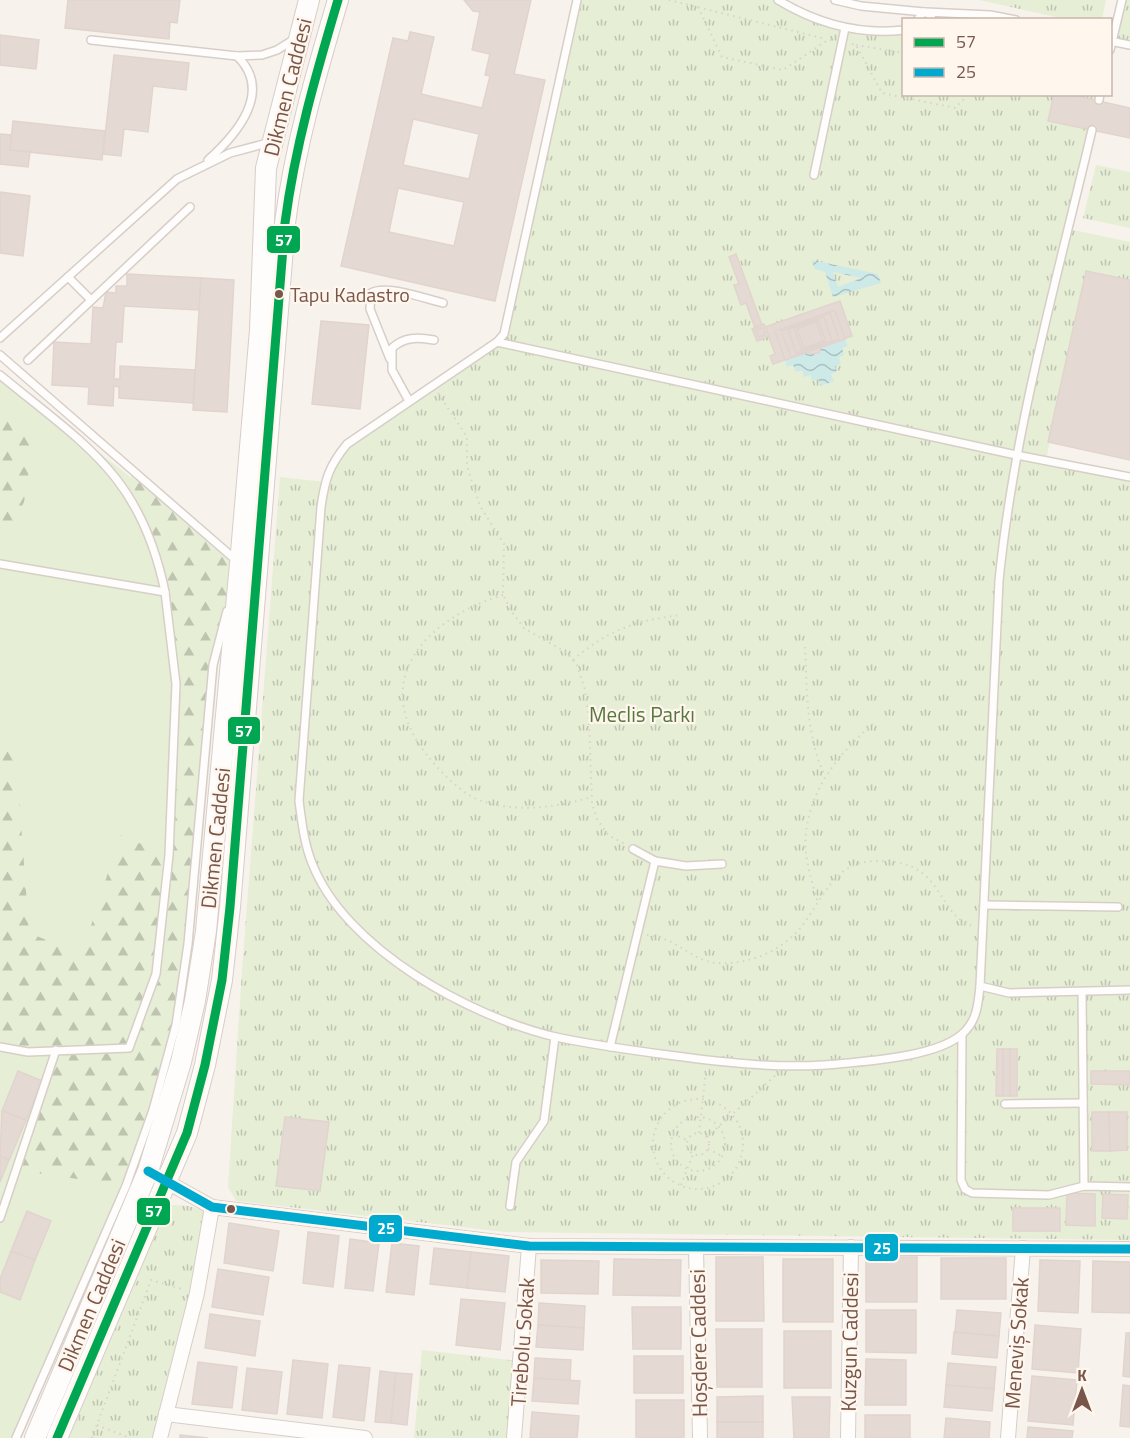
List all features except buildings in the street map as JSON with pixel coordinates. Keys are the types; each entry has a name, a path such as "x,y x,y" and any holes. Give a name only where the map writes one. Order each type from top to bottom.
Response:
{"main road":[{"name":"Dikmen Caddesi","path":"57,1438 187,1133 206,1065 222,980 230,907 285,223 292,173 310,92 338,0"},
{"name":"Dikmen Caddesi","path":"35,1438 148,1171 182,1062 206,931 260,330 266,168 271,142 302,33 308,1"},
{"path":"271,142 297,149"},
{"path":"266,168 292,173"},
{"path":"148,1171 167,1182"}],"street":[{"path":"167,1182 212,1207 529,1246 1130,1249"},
{"path":"160,1438 197,1293 212,1207"},
{"name":"Tirebolu Sokak","path":"514,1438 529,1246"},
{"name":"Kuzgun Caddesi","path":"848,1438 851,1247"},
{"name":"Hoşdere Caddesi","path":"696,1248 700,1438"},
{"name":"Meneviş Sokak","path":"1008,1438 1023,1248"},
{"path":"166,1414 365,1438"}],"lane":[{"path":"577,0 508,324 497,342 347,444 332,463 325,482 321,507 299,801 303,835 313,865 342,912 375,945 427,981 462,1000 496,1017 555,1036 610,1047 708,1060 786,1066 870,1061 942,1047 962,1035 978,1011 984,928 999,581 1005,522 1016,455 1092,130"},
{"path":"778,0 814,19 845,28 876,31 902,30"},
{"path":"835,0 861,6 1006,18"},
{"path":"1112,37 1122,0"},
{"path":"919,18 925,12"},
{"path":"925,12 930,18"},
{"path":"814,175 845,28"},
{"path":"91,40 237,56 262,56 278,50 302,33"},
{"path":"1112,41 1130,45"},
{"path":"202,165 230,141 242,125 249,108 251,78 246,65 237,56"},
{"path":"0,338 177,178 230,153 271,142"},
{"path":"28,360 190,207"},
{"path":"68,277 91,300"},
{"path":"409,401 395,380 390,359 370,309 371,292 390,290 443,303"},
{"path":"390,359 392,348 400,340 434,340"},
{"path":"497,342 1016,455 1130,477"},
{"path":"0,356 240,564 213,665 188,944 176,1025 153,1110 126,1186 16,1438"},
{"path":"0,375 90,448 118,480 134,503 147,528 157,556 165,592 176,684 169,855 156,974 129,1048 28,1052 0,1047"},
{"path":"0,564 165,592"},
{"path":"633,849 654,861 687,866 722,864"},
{"path":"610,1047 654,861"},
{"path":"985,904 1118,907"},
{"path":"980,986 1010,993 1130,990"},
{"path":"1082,993 1084,1186"},
{"path":"962,1035 961,1180 965,1189 972,1193 1049,1195 1084,1186 1130,1187"},
{"path":"510,1206 516,1162 544,1121 555,1036"},
{"path":"0,1218 56,1050"},
{"path":"1005,1104 1083,1103"}],"path":[{"path":"669,0 828,40 902,53"},
{"path":"698,7 722,57 783,70 828,40"},
{"path":"856,45 882,93 955,108 967,96"},
{"path":"433,385 467,437 467,466 480,506 504,544 503,595 524,628 567,653 573,660 585,690 589,720 592,797 597,819 608,835 633,849"},
{"path":"503,595 478,602 456,614 436,628 418,647 409,668 403,692 404,714 413,737 440,771 477,800 507,806 540,807 592,797"},
{"path":"573,660 596,639 619,628 655,618 682,615"},
{"path":"805,647 811,731 817,760 825,778"},
{"path":"817,900 808,867 806,832 825,778 834,760 875,722"},
{"path":"638,933 667,940 702,961 729,963 759,957 780,946 804,923 828,883 848,867 869,861 897,862 923,871 940,890 953,913 970,925 984,928"},
{"path":"699,1133 708,1060"},
{"path":"707,1137 786,1066"},
{"path":"703,1100 715,1102 732,1115 742,1134 743,1148 740,1162 732,1174 721,1183 708,1188 681,1186 666,1176 657,1163 653,1148 654,1133 661,1119 672,1108 686,1101 703,1100"},
{"path":"701,1118 718,1127 724,1140 722,1156 708,1169 687,1169 676,1160 673,1153 674,1134 683,1122 701,1118"},
{"path":"707,1137 699,1133 690,1136 688,1141 689,1150 693,1154 702,1154 708,1149"},
{"path":"674,1134 688,1141"},
{"path":"707,1137 708,1149"},
{"path":"708,1149 722,1156"},
{"path":"681,1186 693,1154"},
{"path":"92,1438 151,1280 197,1293"},
{"path":"97,1425 130,1438"}],"green space":[{"name":"Meclis Parkı","path":"577,0 778,0 845,28 902,30 902,96 1100,96 1069,229 1130,242 1130,280 1086,271 1046,460 1130,477 1130,1240 505,1232 236,1201 228,1187 242,970 280,477 325,482 347,444 504,334"},
{"path":"979,0 1106,0 1102,18 1060,18"},
{"path":"1122,0 1130,0 1130,45 1112,41"},
{"path":"1096,165 1130,172 1130,228 1083,218"},
{"path":"0,374 240,564 213,665 126,1186 16,1438 0,1438"},
{"path":"0,413 35,433 24,502 0,551"},
{"path":"129,468 240,564 213,665 188,944 176,1025 126,1186 16,1170 56,1051 0,1047 0,739 16,753 29,933 82,954 120,835 168,855 176,684 169,617"},
{"path":"160,1204 189,1206 208,1212 193,1291 156,1438 58,1438"},
{"path":"422,1350 520,1361 514,1438 414,1438"}],"water":[{"path":"812,260 878,274 881,283 833,297 825,272 815,269","holes":["833,272 861,278 838,287"]},
{"path":"845,339 848,346 842,348 844,355 839,357 841,364 835,366 837,372 831,374 834,381 821,386 818,379 813,381 810,375 804,377 802,370 796,372 793,365 787,367 785,360 809,351 814,354 819,353 821,347"}],"transit line":[{"name":"57","path":"57,1438 187,1133 205,1065 222,980 230,907 285,223 300,138 338,0"},
{"name":"25","path":"148,1171 212,1207 529,1246 1130,1249"}],"place":[{"name":"Tapu Kadastro","path":"279,294"}]}
